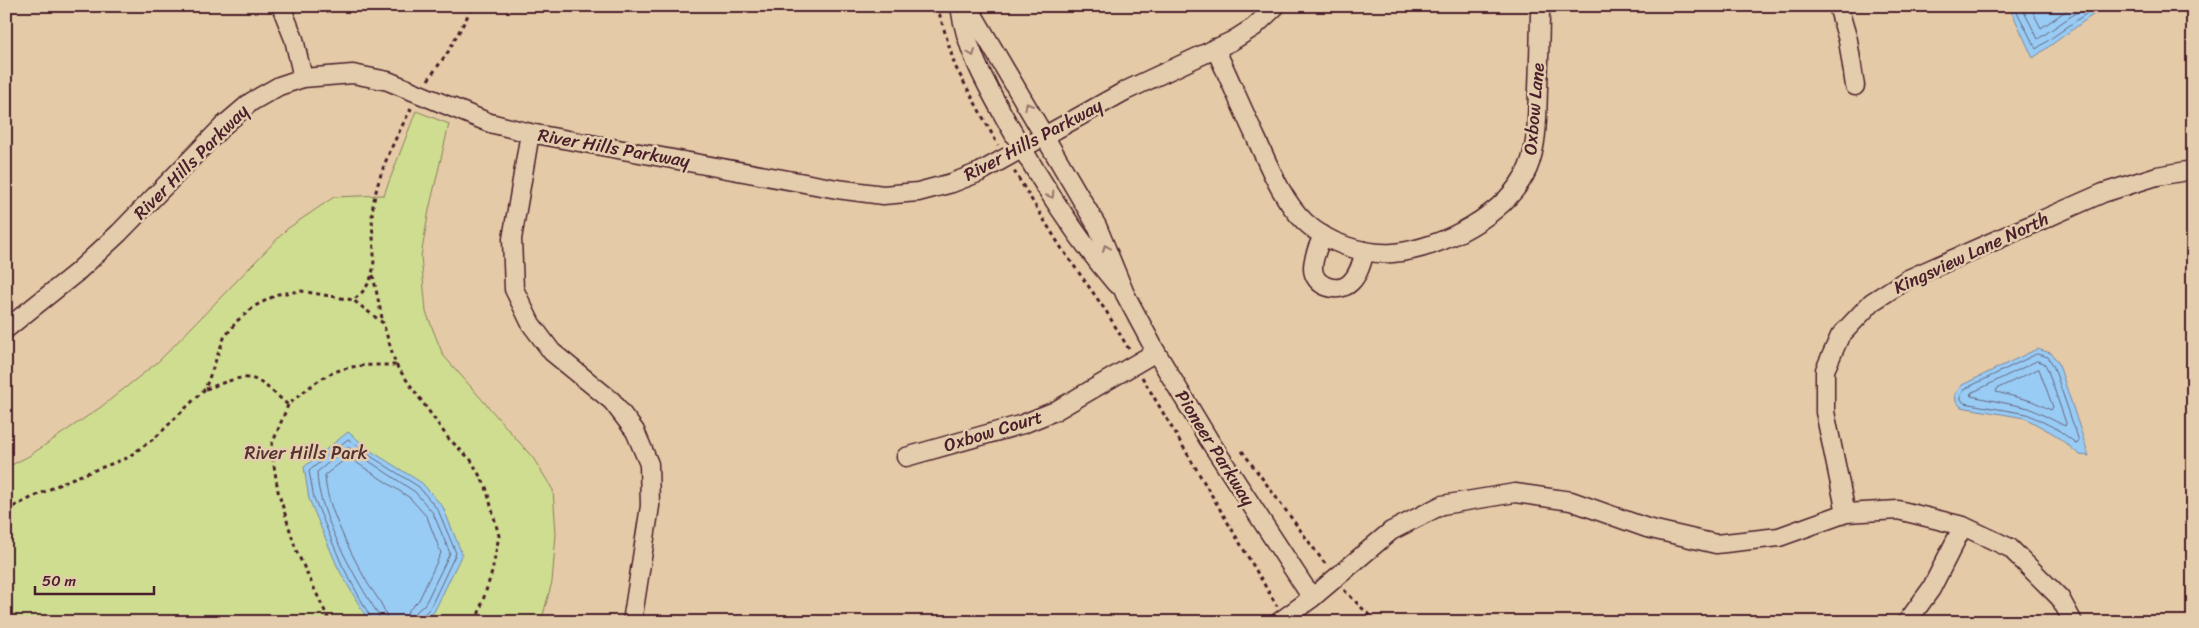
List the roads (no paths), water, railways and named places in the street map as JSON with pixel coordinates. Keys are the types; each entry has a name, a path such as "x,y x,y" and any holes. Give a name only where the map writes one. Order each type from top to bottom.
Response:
{"street":[{"path":"282,6 294,39 303,78"},
{"name":"Pioneer Parkway","path":"960,6 963,27 976,64 1022,148 1078,238 1124,294"},
{"name":"Pioneer Parkway","path":"968,6 1045,134 1097,226 1124,294 1156,352 1205,433 1312,598"},
{"name":"River Hills Parkway","path":"6,329 76,273 119,234 224,125 251,102 279,86 303,78 353,74 388,81 490,123 530,133 837,189 883,195 918,192 952,183 980,172 1125,91 1254,27 1276,6"},
{"name":"Oxbow Lane","path":"1215,48 1276,180 1305,222 1323,235 1342,245 1365,251 1392,253 1419,248 1475,224 1495,211 1519,184 1528,167 1536,131 1540,6"},
{"path":"1838,6 1848,40 1855,86"},
{"path":"530,133 512,239 514,288 531,324 552,352 612,401 635,431 649,464 650,506 632,622"},
{"name":"Kingsview Lane North","path":"1846,513 1825,412 1825,370 1840,336 1872,302 1908,279 2102,193 2157,176 2193,170"},
{"path":"1323,235 1314,258 1313,270 1317,281 1327,287 1338,289 1349,284 1357,275 1365,251"},
{"name":"Oxbow Court","path":"906,457 1023,424 1055,411 1156,352"},
{"path":"1283,619 1312,598 1391,531 1442,505 1515,493 1571,500 1647,528 1716,544 1779,537 1846,513 1898,510 1963,526 2010,548 2060,598 2073,622"},
{"path":"1907,622 1931,589 1963,526"}],"water":[{"path":"2009,6 2105,6 2033,58"},
{"path":"2037,349 2051,353 2058,362 2089,456 2080,455 2054,434 2025,418 1961,407 1956,401 1955,394 1962,385"},
{"path":"348,432 374,453 422,483 443,507 462,554 434,612 422,622 369,622 338,568 309,499 304,467"},
{"path":"1539,619 1547,622 1483,622 1486,620"}],"park label":[{"name":"River Hills Park","path":"306,453"}]}
